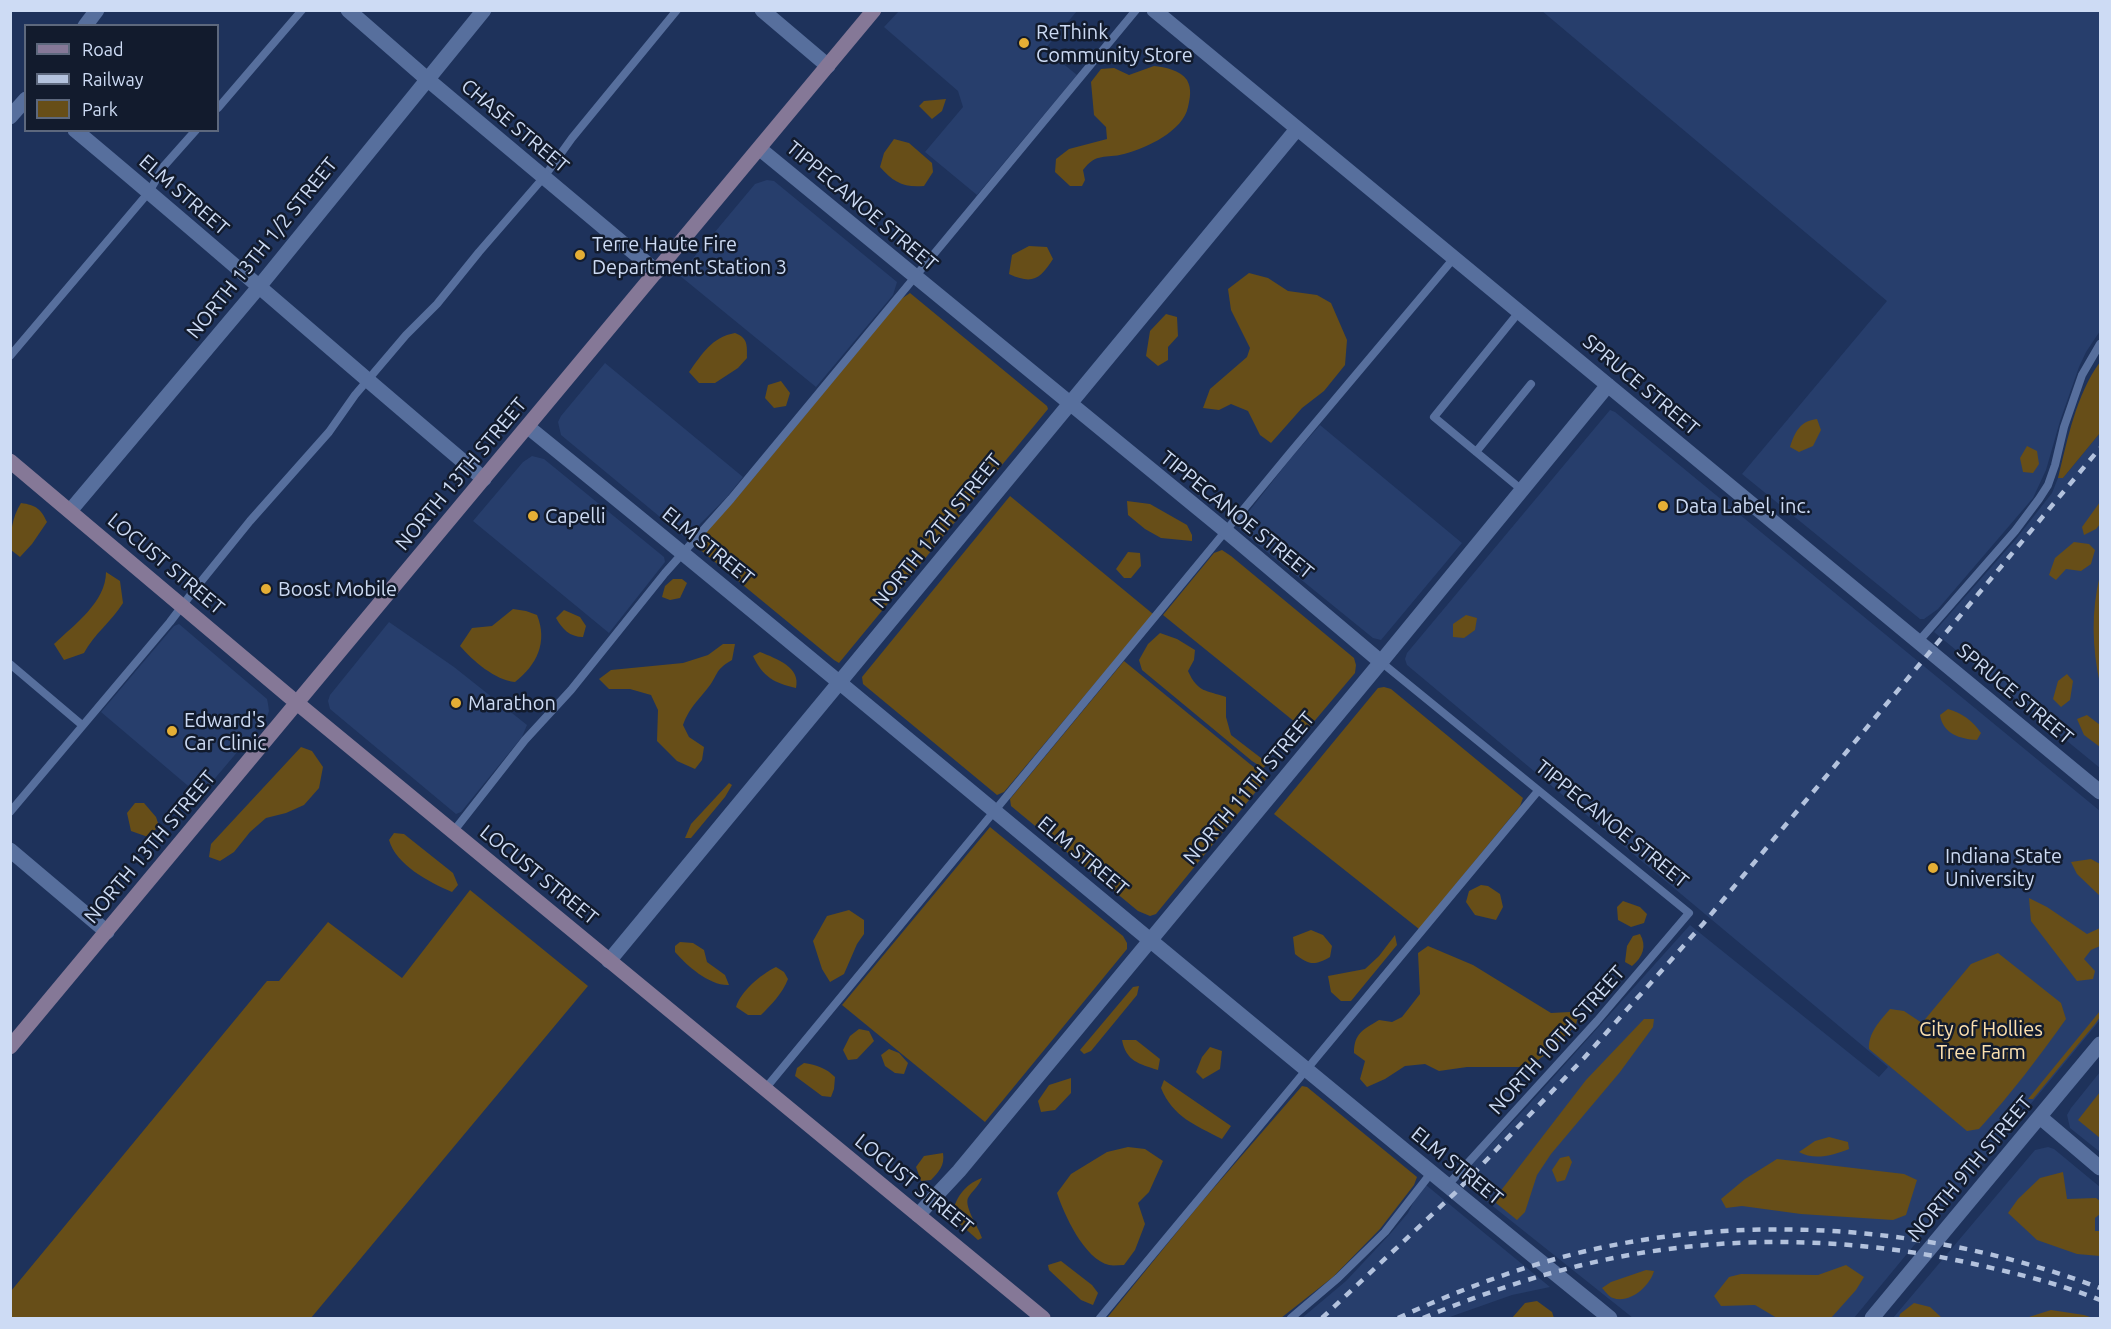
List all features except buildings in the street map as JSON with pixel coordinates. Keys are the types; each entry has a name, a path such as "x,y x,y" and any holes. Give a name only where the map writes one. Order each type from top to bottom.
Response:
{"main road":[{"name":"NORTH 13TH STREET","path":"10,1047 874,10"},
{"name":"LOCUST STREET","path":"10,461 297,704 1043,1318"}],"street":[{"path":"86,24 97,10"},
{"name":"CHASE STREET","path":"348,10 657,272"},
{"name":"NORTH 13TH 1/2 STREET","path":"70,511 258,288 484,10"},
{"path":"762,10 828,66"},
{"name":"SPRUCE STREET","path":"1154,10 2100,792"},
{"path":"10,117 24,101"},
{"name":"NORTH 12TH STREET","path":"609,961 1297,129"},
{"name":"ELM STREET","path":"77,132 484,479"},
{"name":"TIPPECANOE STREET","path":"760,148 1068,404 1227,532 1381,662"},
{"name":"NORTH 11TH STREET","path":"918,1215 959,1171 1608,385"},
{"name":"ELM STREET","path":"528,427 683,552 1431,1173 1610,1318"},
{"path":"10,850 107,932"},
{"name":"NORTH 9TH STREET","path":"1872,1318 2100,1044"},
{"path":"2040,1118 2100,1168"}],"lane":[{"path":"219,107 302,10"},
{"path":"10,812 250,521 329,432 367,381 406,335 437,304 544,177 572,138 677,10"},
{"path":"453,832 525,740 571,690 683,552 731,498 1136,10"},
{"path":"10,356 149,192 164,166 194,132"},
{"path":"765,1089 1454,258"},
{"path":"1519,312 1434,417 1522,490"},
{"path":"1918,642 2015,531 2048,485 2064,427 2082,375 2100,344"},
{"path":"1476,452 1531,384"},
{"name":"TIPPECANOE STREET","path":"1381,662 1689,913"},
{"path":"10,664 82,725"},
{"path":"1100,1318 1538,790"},
{"name":"NORTH 10TH STREET","path":"1447,1186 1597,1021 1689,913"},
{"path":"1291,1318 1338,1278 1385,1232 1431,1173"}],"shaded area":[{"path":"899,11 1077,11 1045,49 1077,75 977,195 925,152 963,107 958,91 884,27"},
{"path":"1542,11 2100,11 2100,331 2079,367 2046,470 2033,498 1938,609 1924,619 1920,619 1742,474 1887,301"},
{"path":"767,180 774,181 897,282 893,295 816,387 679,275 755,184"},
{"path":"605,363 743,477 727,497 688,536 683,536 561,435 558,422 561,416"},
{"path":"1610,410 2100,811 2100,1020 1854,1318 1633,1318 1485,1200 1471,1185 1467,1173 1471,1165 1523,1111 1690,925 1879,1077 1888,1067 1407,665 1405,659 1407,653"},
{"path":"1320,425 1462,543 1381,640 1373,638 1240,530 1239,524"},
{"path":"2100,433 2100,768 1934,632 2016,539 2052,493 2058,478 2063,478"},
{"path":"532,456 544,459 664,557 665,562 609,633 473,521 523,462"},
{"path":"389,622 454,667 527,725 522,737 461,812 456,814 330,709 328,701 330,695"},
{"path":"179,624 267,699 269,711 267,717 200,796 101,712 174,626"},
{"path":"2100,1072 2100,1152 2070,1128 2067,1115"},
{"path":"2048,1147 2054,1149 2100,1187 2100,1318 1893,1318 2035,1150"},
{"path":"1426,1185 1550,1287 1512,1295 1447,1318 1302,1318 1346,1281 1391,1233 1408,1213"}],"green space":[{"path":"1154,66 1176,71 1187,80 1190,94 1185,116 1172,131 1143,148 1124,154 1097,158 1083,170 1085,180 1082,186 1070,186 1055,172 1056,159 1069,149 1107,139 1106,127 1094,115 1091,82 1101,69 1114,68 1129,75"},
{"path":"946,99 942,111 932,119 919,106 924,101"},
{"path":"894,139 909,143 932,163 933,172 924,186 899,183 880,167 884,153"},
{"path":"1029,246 1047,247 1053,259 1035,278 1024,279 1009,274 1012,255"},
{"path":"1249,273 1268,278 1288,291 1317,295 1331,303 1347,340 1345,365 1324,391 1302,408 1271,443 1260,435 1248,411 1231,404 1219,410 1203,408 1210,389 1247,357 1250,348 1231,310 1228,289"},
{"path":"910,293 1048,409 839,663 698,548 707,530 735,500 901,299"},
{"path":"1166,314 1177,317 1178,336 1168,347 1168,360 1158,366 1146,356 1150,331"},
{"path":"735,333 746,342 747,358 738,368 715,383 699,383 689,372 694,365 714,342"},
{"path":"2100,362 2100,433 2063,478 2058,478 2069,432 2079,403"},
{"path":"781,381 790,393 786,406 774,408 765,398 768,385"},
{"path":"1817,419 1821,430 1813,446 1799,452 1790,447 1799,428 1806,422"},
{"path":"2027,446 2037,451 2039,464 2033,473 2023,472 2020,458"},
{"path":"1010,496 1153,614 1004,792 997,795 863,684 862,677"},
{"path":"1127,501 1150,504 1187,525 1192,541 1161,538 1145,529 1128,515"},
{"path":"2100,502 2100,524 2096,529 2084,535 2082,527"},
{"path":"21,503 37,508 47,522 20,557 11,550 11,538 12,526"},
{"path":"2074,542 2089,544 2095,550 2091,564 2081,571 2066,569 2056,580 2049,575 2055,558"},
{"path":"1222,550 1354,658 1355,673 1306,731 1163,615 1214,553"},
{"path":"1128,552 1140,553 1141,566 1131,578 1124,578 1116,569"},
{"path":"106,572 120,581 123,603 84,653 64,660 54,644 95,603 105,583"},
{"path":"2100,575 2100,684 2095,657 2094,630 2095,602"},
{"path":"673,579 682,579 687,583 680,598 670,600 662,597 665,586"},
{"path":"513,609 537,615 541,634 541,644 535,660 515,682 500,678 485,669 460,646 472,628 492,626"},
{"path":"564,610 580,617 586,626 583,637 570,634 558,622 556,618"},
{"path":"1466,615 1477,618 1475,630 1464,638 1453,637 1453,624"},
{"path":"1160,633 1177,639 1195,650 1194,660 1188,671 1195,683 1203,690 1226,697 1226,717 1231,735 1264,759 1267,765 1263,768 1252,761 1142,670 1139,660 1148,644"},
{"path":"723,644 735,644 732,660 719,670 691,709 683,725 689,737 704,747 702,760 695,769 677,761 657,741 658,710 651,695 630,689 609,689 599,679 611,670 683,663 708,655"},
{"path":"760,652 791,669 797,681 796,688 781,684 765,674 753,656"},
{"path":"1124,661 1267,778 1156,914 1150,916 1138,911 1011,806 1010,799"},
{"path":"2067,674 2073,681 2070,700 2061,707 2053,699 2058,681"},
{"path":"1378,688 1391,689 1523,798 1520,806 1419,929 1274,814"},
{"path":"1948,709 1971,721 1981,733 1977,740 1959,737 1945,727 1940,715"},
{"path":"2087,715 2100,725 2100,747 2084,735 2077,719"},
{"path":"301,747 312,751 323,767 319,788 304,805 266,818 250,832 234,852 220,861 209,857 211,844"},
{"path":"729,783 732,785 725,797 691,838 685,838 691,824"},
{"path":"135,803 144,803 156,817 159,826 148,837 131,831 127,813"},
{"path":"990,827 1123,936 1127,949 985,1122 842,1005"},
{"path":"394,833 404,834 453,873 458,885 452,892 424,878 406,865 389,840"},
{"path":"2091,859 2100,864 2100,896 2077,874 2071,862"},
{"path":"1481,885 1488,886 1500,894 1503,907 1496,920 1475,915 1466,902 1469,891"},
{"path":"470,890 588,986 311,1318 11,1318 11,1291 267,981 279,981 328,922 402,978"},
{"path":"2029,898 2047,907 2087,934 2100,928 2100,946 2091,950 2084,959 2095,971 2093,979 2077,981 2031,921"},
{"path":"1623,901 1640,907 1647,914 1644,923 1631,927 1618,920 1617,907"},
{"path":"849,910 864,920 864,934 844,974 830,982 822,969 813,941 827,916"},
{"path":"1311,930 1323,935 1332,946 1330,957 1316,963 1308,962 1295,954 1293,937"},
{"path":"1640,934 1643,951 1632,966 1625,962 1627,946 1633,936"},
{"path":"1395,935 1397,945 1351,1001 1341,1001 1331,992 1328,976 1365,969 1379,956"},
{"path":"680,942 693,943 704,950 707,962 725,975 729,985 707,979 686,963 675,952 675,946"},
{"path":"1428,946 1473,965 1551,1013 1570,1012 1578,1016 1576,1025 1548,1053 1528,1067 1467,1067 1439,1071 1425,1064 1405,1066 1367,1087 1360,1079 1365,1061 1354,1053 1358,1036 1379,1020 1392,1022 1402,1017 1420,994 1418,953"},
{"name":"City of Hollies Tree Farm","path":"1998,953 2061,1003 2066,1019 1991,1116 1979,1129 1967,1131 1869,1049 1869,1043 1875,1028 1890,1009 1904,1011 1922,1023 1971,964"},
{"path":"776,967 784,972 788,979 780,994 761,1015 748,1015 736,1007 742,995 752,984"},
{"path":"1139,986 1137,995 1091,1051 1084,1054 1080,1050 1133,987"},
{"path":"2100,1011 2100,1017 2095,1024 2033,1099 2028,1099"},
{"path":"1644,1019 1654,1019 1653,1027 1620,1072 1551,1154 1537,1175 1525,1212 1517,1220 1496,1203 1499,1193 1586,1080"},
{"path":"859,1029 869,1031 874,1041 857,1059 848,1060 843,1050 850,1036"},
{"path":"1122,1040 1136,1040 1160,1059 1158,1070 1134,1061 1127,1053"},
{"path":"1210,1047 1222,1051 1220,1069 1203,1079 1196,1072 1202,1057"},
{"path":"889,1049 899,1053 908,1063 904,1074 895,1073 885,1066 881,1055"},
{"path":"804,1063 821,1067 835,1077 831,1097 822,1096 795,1076 797,1068"},
{"path":"1071,1078 1071,1093 1055,1110 1041,1112 1038,1101 1049,1085"},
{"path":"1164,1080 1231,1126 1222,1139 1178,1113 1161,1088"},
{"path":"1302,1086 1307,1087 1417,1177 1414,1185 1380,1229 1333,1277 1281,1318 1107,1318 1199,1205"},
{"path":"2100,1092 2100,1138 2078,1120"},
{"path":"1829,1137 1848,1142 1849,1149 1817,1157 1799,1152 1815,1141"},
{"path":"1128,1147 1145,1149 1163,1161 1149,1192 1138,1203 1145,1224 1135,1250 1124,1265 1111,1265 1100,1261 1083,1245 1057,1193 1071,1174 1107,1152"},
{"path":"943,1153 942,1165 937,1174 931,1180 921,1181 916,1167 924,1156"},
{"path":"1569,1156 1572,1162 1565,1180 1557,1182 1552,1170 1560,1158"},
{"path":"1777,1159 1904,1174 1917,1180 1906,1215 1893,1220 1801,1214 1742,1206 1726,1208 1721,1199 1745,1179"},
{"path":"2063,1172 2067,1199 2096,1198 2100,1201 2100,1214 2095,1218 2095,1231 2100,1231 2100,1256 2077,1254 2037,1240 2008,1213 2018,1199 2040,1178"},
{"path":"982,1178 967,1202 982,1238 978,1240 952,1217 961,1193 970,1184"},
{"path":"1061,1261 1092,1285 1098,1293 1093,1305 1081,1300 1049,1270 1048,1265"},
{"path":"1846,1265 1864,1277 1856,1290 1831,1318 1777,1318 1755,1305 1721,1306 1714,1296 1729,1277 1741,1274 1818,1275"},
{"path":"1646,1270 1654,1271 1652,1277 1644,1288 1632,1296 1613,1298 1602,1288 1611,1282"},
{"path":"1537,1301 1552,1312 1554,1318 1512,1318 1525,1303"},
{"path":"1914,1303 1930,1307 1942,1318 1899,1318 1900,1314"},
{"path":"2051,1310 2084,1315 2093,1318 2029,1317"}],"railway":[{"path":"1322,1318 1455,1193 1584,1058 1703,924 2100,448"},
{"path":"1398,1318 1499,1277 1577,1253 1666,1237 1729,1231 1792,1229 1918,1240 1980,1252 2041,1268 2100,1288"},
{"path":"1423,1318 1500,1289 1578,1266 1628,1255 1729,1243 1780,1242 1883,1248 1983,1266 2028,1277 2100,1300"}],"place":[{"name":"ReThink Community Store","path":"1024,43"},
{"name":"Terre Haute Fire Department Station 3","path":"580,255"},
{"name":"Data Label, inc.","path":"1663,506"},
{"name":"Capelli","path":"533,516"},
{"name":"Boost Mobile","path":"266,589"},
{"name":"Marathon","path":"456,703"},
{"name":"Edward's Car Clinic","path":"172,731"},
{"name":"Indiana State University","path":"1933,868"}]}
